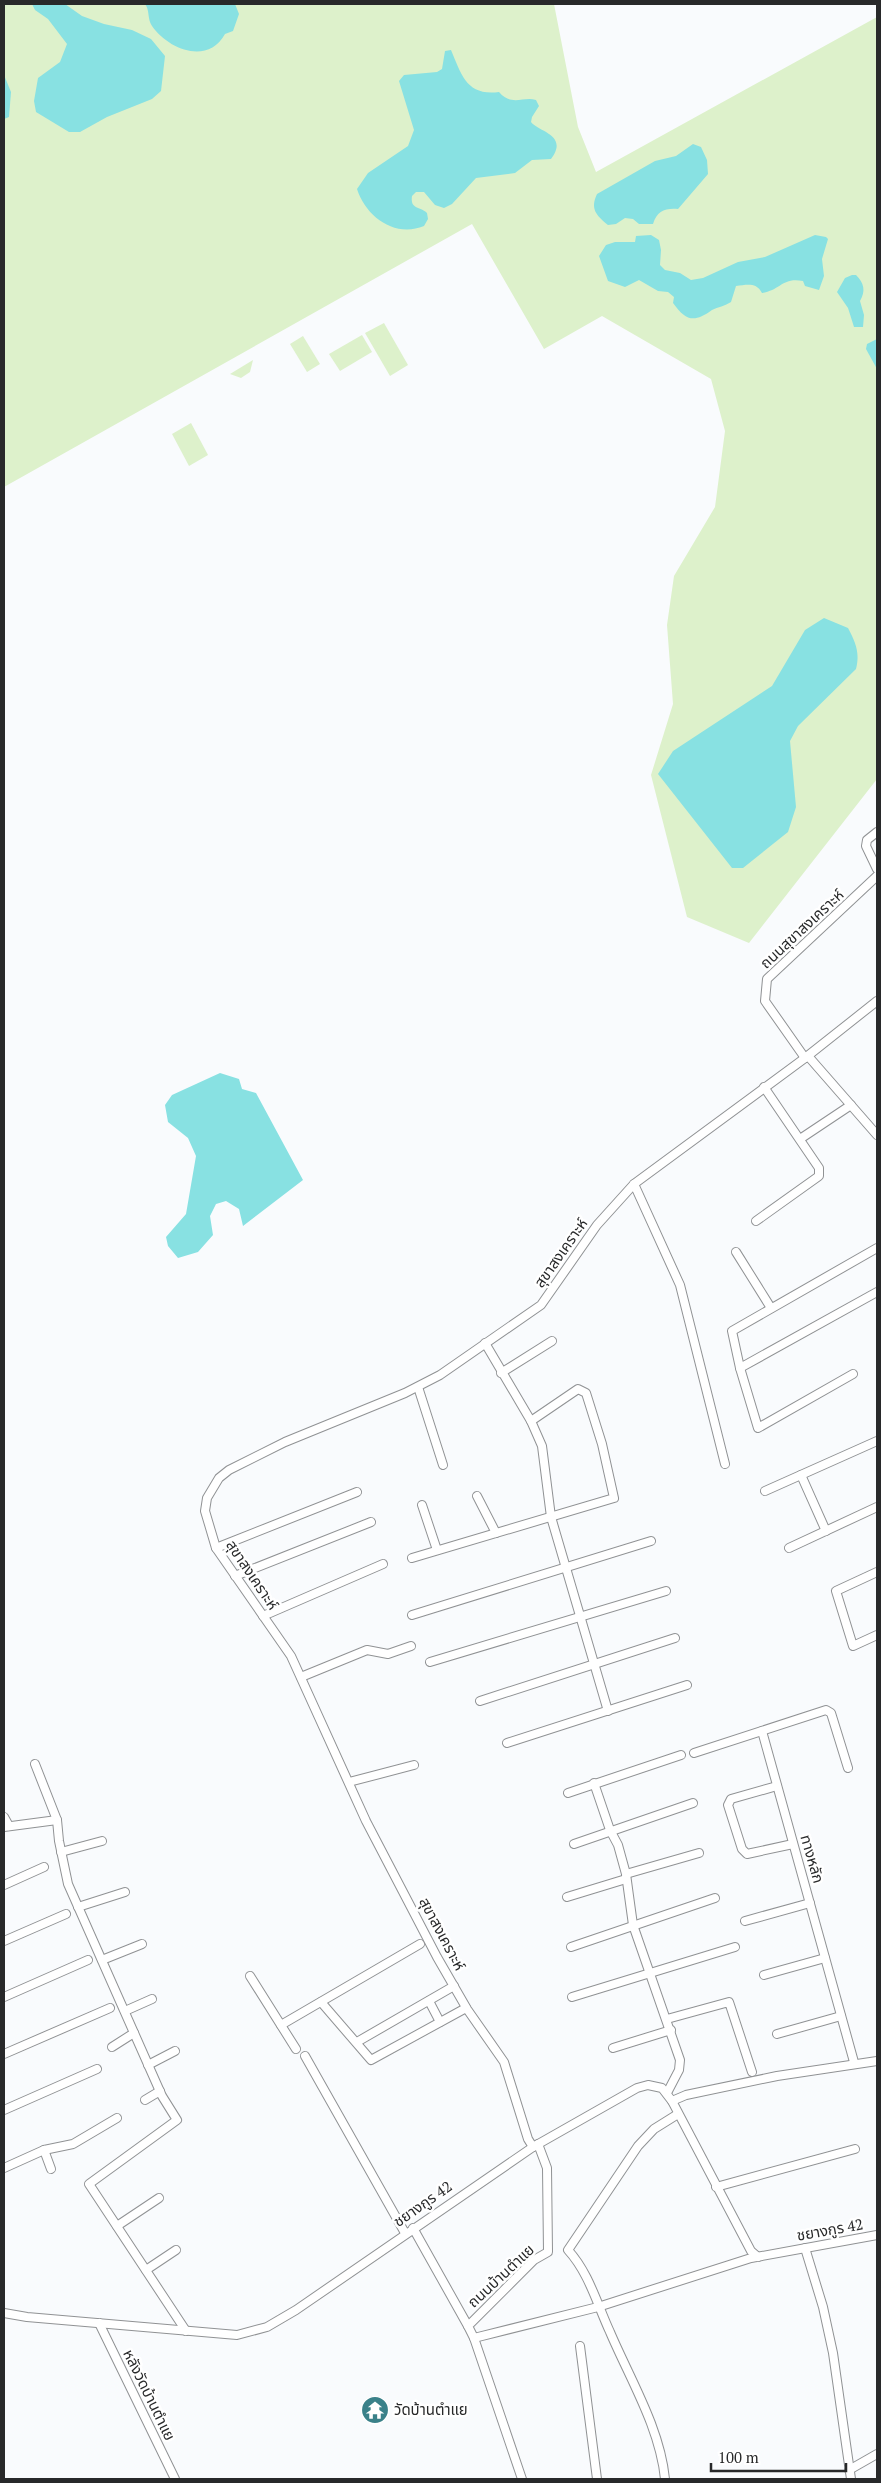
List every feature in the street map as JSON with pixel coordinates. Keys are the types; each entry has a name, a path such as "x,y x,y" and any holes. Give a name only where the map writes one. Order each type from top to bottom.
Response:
{"street":[{"path":"877,832 867,840 867,852 877,869"},
{"name":"ถนนสุขาสงเคราะห์","path":"877,876 808,944 767,979 765,1001 807,1057 877,1135"},
{"name":"สุขาสงเคราะห์","path":"535,2146 528,2139 504,2062 466,2008 366,1821 291,1656 216,1548 205,1511 207,1498 218,1478 235,1467 285,1442 418,1387 440,1375 541,1305 548,1298 570,1260 597,1225 634,1184 807,1057 877,1001"},
{"path":"756,1221 819,1176 819,1168 764,1087"},
{"path":"800,1139 851,1105"},
{"path":"634,1184 680,1285 724,1464"},
{"path":"852,1374 758,1428 740,1368 732,1330 877,1248"},
{"path":"736,1252 770,1308"},
{"path":"740,1368 877,1292"},
{"path":"501,1373 552,1341"},
{"path":"485,1343 531,1421 542,1446 551,1517 582,1616 608,1710"},
{"path":"418,1387 443,1465"},
{"path":"412,1558 614,1498 602,1444 586,1393 578,1389 531,1421"},
{"path":"765,1491 877,1442"},
{"path":"801,1475 826,1531"},
{"path":"216,1548 357,1492"},
{"path":"477,1496 496,1533"},
{"path":"422,1505 436,1550"},
{"path":"789,1548 877,1507"},
{"path":"235,1576 371,1522"},
{"path":"412,1615 565,1566 651,1542"},
{"path":"263,1616 383,1564"},
{"path":"877,1572 836,1591 854,1646 877,1635"},
{"path":"430,1662 666,1591"},
{"path":"480,1701 675,1638"},
{"path":"301,1677 367,1650 388,1654 411,1646"},
{"path":"507,1743 687,1685"},
{"path":"694,1753 828,1710 848,1768"},
{"name":"ทางหลัก","path":"762,1731 854,2062"},
{"path":"568,1793 682,1755"},
{"path":"35,1764 57,1820 68,1884 160,2091 177,2120 89,2184 186,2331"},
{"path":"349,1782 414,1765"},
{"path":"594,1783 610,1830 618,1845 626,1876 633,1925 680,2060 679,2070 666,2093 751,2251 758,2257"},
{"path":"777,1786 731,1799 728,1805 742,1849 747,1854 793,1844"},
{"path":"574,1844 610,1830 693,1803"},
{"path":"4,1816 6,1826 57,1820"},
{"path":"61,1852 102,1842"},
{"path":"567,1897 698,1853"},
{"path":"4,1885 44,1867"},
{"path":"4,1878 22,1877"},
{"path":"78,1907 125,1892"},
{"path":"571,1947 715,1898"},
{"path":"745,1920 810,1903"},
{"path":"4,1941 66,1914"},
{"path":"102,1960 142,1944"},
{"path":"281,2025 420,1944"},
{"path":"572,1997 649,1975 735,1947"},
{"path":"764,1975 825,1958"},
{"path":"4,1997 88,1960"},
{"path":"250,1976 296,2049"},
{"path":"357,2042 454,1986"},
{"path":"125,2011 152,1999"},
{"path":"429,2000 440,2022"},
{"path":"321,2002 371,2060 466,2008"},
{"path":"667,2019 728,2002 752,2072"},
{"path":"4,2054 110,2008"},
{"path":"776,2034 841,2016"},
{"path":"613,2048 671,2030"},
{"path":"112,2048 134,2033"},
{"path":"148,2065 175,2051"},
{"path":"305,2056 405,2233"},
{"path":"672,2101 686,2095 854,2062 877,2061"},
{"path":"4,2110 97,2069"},
{"name":"ชยางกูร 42","path":"4,2312 27,2317 237,2335 267,2327 296,2310 405,2233 535,2146 637,2088 655,2085 662,2088 666,2093"},
{"path":"145,2100 160,2091"},
{"path":"665,2479 664,2463 653,2430 585,2274 568,2250 638,2146 654,2129 678,2114"},
{"path":"4,2168 44,2150 73,2144 117,2118"},
{"name":"ถนนบ้านตำแย","path":"522,2479 474,2338 468,2326 534,2260 548,2252 547,2168 535,2146"},
{"path":"716,2187 855,2148"},
{"path":"44,2150 51,2169"},
{"path":"117,2226 159,2198"},
{"path":"413,2228 468,2326"},
{"name":"ชยางกูร 42","path":"474,2338 598,2307 758,2257 877,2235"},
{"path":"805,2248 833,2354 851,2479"},
{"path":"146,2270 176,2250"},
{"name":"หลังวัดบ้านตำแย","path":"99,2323 175,2479"},
{"path":"580,2346 598,2479"},
{"path":"849,2470 877,2454"}],"green space":[{"path":"4,4 554,4 578,127 596,172 877,17 877,779 749,943 687,917 651,775 673,704 667,625 674,576 715,507 725,431 711,379 602,316 544,349 472,224 4,487"},
{"path":"384,323 408,365 390,376 365,333"},
{"path":"362,335 372,352 340,371 329,354"},
{"path":"303,336 320,364 307,372 290,344"},
{"path":"253,360 250,372 241,378 230,374"},
{"path":"191,423 208,455 189,466 172,434"}],"water":[{"path":"32,4 65,4 82,16 104,24 132,30 151,39 165,56 161,91 152,99 107,117 80,132 69,132 36,112 34,101 38,78 60,62 67,44 48,19 35,10"},
{"path":"145,4 235,4 239,14 233,31 225,34 218,44 209,49 188,51 168,42 159,35 150,23 148,9"},
{"path":"451,50 463,76 473,87 480,91 499,92 508,99 536,100 539,106 531,122 555,139 557,144 556,151 551,159 532,160 515,173 476,178 452,204 444,208 435,205 424,192 416,192 412,196 414,206 427,213 428,219 424,226 413,229 392,227 375,216 367,208 357,189 368,173 408,146 414,130 399,81 404,75 437,72 442,69 445,51"},
{"path":"4,75 11,92 9,117 4,119"},
{"path":"693,144 701,147 707,160 708,174 678,209 662,211 653,224 639,224 633,219 625,218 616,224 608,225 597,215 594,204 597,194 655,161 676,156"},
{"path":"651,235 659,240 661,250 660,265 665,270 680,273 691,280 703,278 738,262 765,257 815,235 826,237 828,239 822,259 824,276 819,290 805,286 803,281 796,280 786,282 762,293 754,286 736,286 731,302 700,317 686,317 673,303 674,297 668,292 658,291 639,280 625,287 608,281 599,256 606,245 615,242 635,242 636,236"},
{"path":"856,275 863,287 860,301 864,315 863,327 854,327 848,308 837,292 845,278"},
{"path":"877,339 877,369 866,349 867,344"},
{"path":"824,618 848,628 853,638 858,658 856,669 798,726 790,741 796,807 788,832 743,868 732,868 658,774 673,751 772,686 805,630"},
{"path":"220,1073 239,1079 242,1089 256,1093 303,1180 243,1226 239,1209 226,1201 216,1204 210,1216 213,1235 198,1252 178,1258 168,1246 166,1237 186,1214 196,1156 188,1138 168,1122 165,1105 172,1095"}],"place":[{"name":"วัดบ้านตำแย","path":"375,2410"}]}
